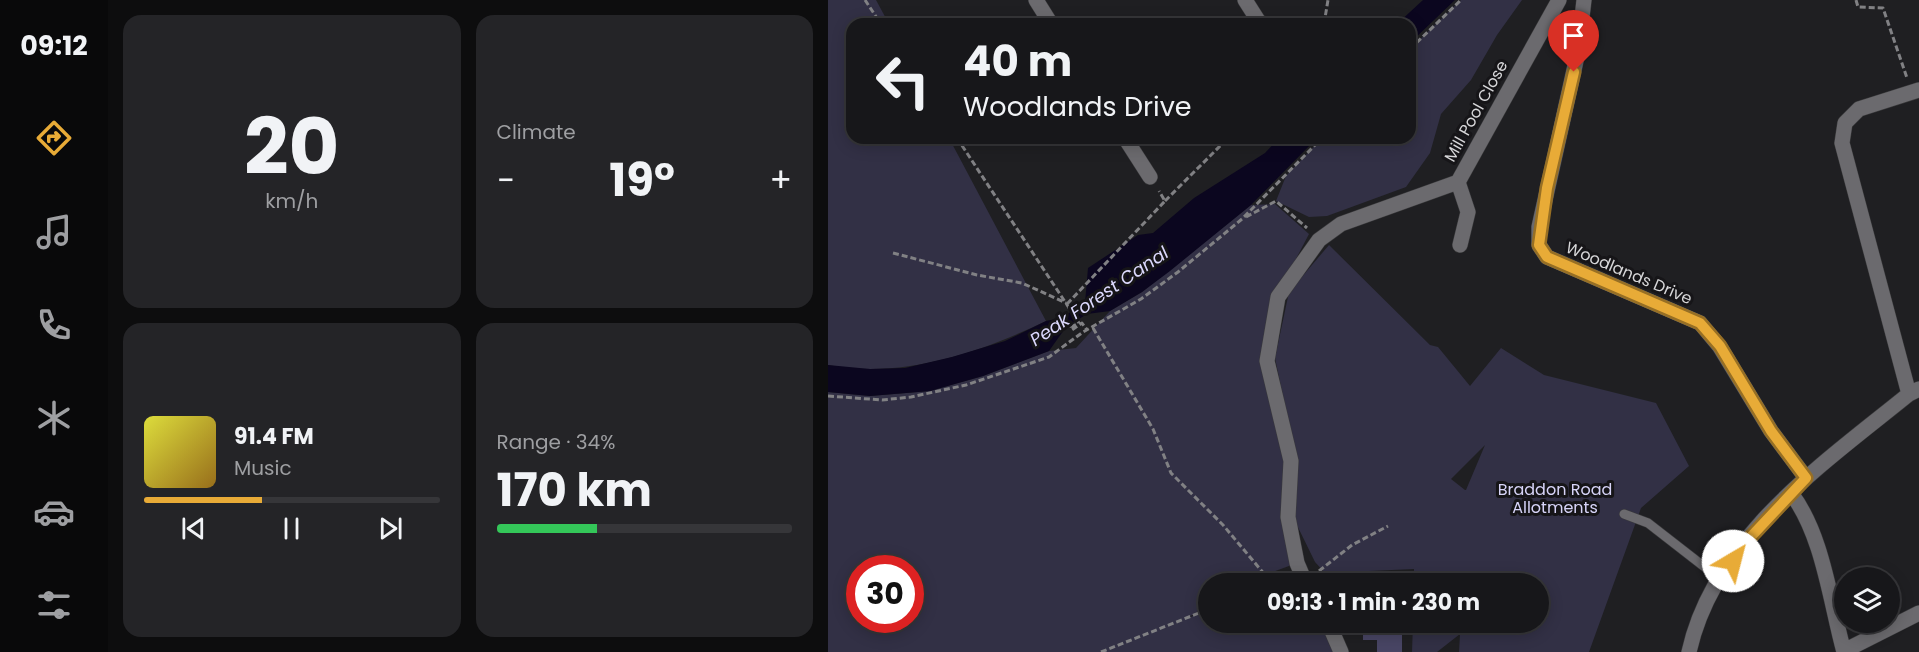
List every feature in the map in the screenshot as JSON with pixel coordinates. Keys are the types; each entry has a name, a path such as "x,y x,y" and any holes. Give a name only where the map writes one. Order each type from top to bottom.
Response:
{"street":[{"path":"1036,0 1047,18"},
{"path":"1245,0 1256,18"},
{"name":"Mill Pool Close","path":"1460,245 1468,212 1458,182 1559,0"},
{"name":"Woodlands Drive","path":"1584,0 1578,52 1539,227 1539,245 1547,257 1700,323 1720,346 1771,431 1806,478"},
{"path":"1689,652 1710,594 1746,542 1806,478 1914,392 1842,143 1845,123 1858,109 1915,91"},
{"path":"1129,144 1150,177"},
{"path":"1305,573 1297,563 1288,517 1291,461 1268,361 1278,297 1319,240 1349,219 1397,205 1458,182"},
{"path":"1791,493 1803,509 1812,529 1844,652 1919,613"},
{"path":"1333,633 1341,652"}],"lane":[{"path":"1624,514 1647,523 1720,579"}],"path":[{"path":"865,0 877,18"},
{"path":"1325,18 1328,0"},
{"path":"1416,43 1461,0"},
{"path":"1856,0 1858,7 1883,8 1915,91"},
{"path":"961,144 1079,323 1071,327 1072,330 1082,323 1087,330"},
{"path":"1067,304 1222,144"},
{"path":"828,396 882,400 911,397 966,385 1049,357 1087,330 1169,279 1242,219 1316,144"},
{"path":"1150,177 1165,201"},
{"path":"1242,219 1276,201 1319,240"},
{"path":"893,253 1022,283 1058,297 1067,304"},
{"path":"1093,328 1153,429 1171,473 1222,525 1261,573"},
{"path":"1317,573 1326,563 1352,545 1388,526"},
{"path":"1101,652 1198,613"}],"green space":[{"path":"828,0 876,0 886,18 846,18 846,144 952,144 1046,321 967,353 912,366 884,369 828,365"},
{"path":"1461,0 1522,0 1497,35 1471,80 1441,114 1430,153 1406,187 1327,216 1309,217 1276,201 1286,176 1316,144 1416,144 1416,43"},
{"path":"1275,204 1309,234 1275,299 1264,359 1279,408 1297,563 1270,573 1198,573 1198,611 1186,619 1198,614 1198,633 1328,633 1335,652 828,652 828,392 870,396 930,391 983,376 1049,351 1076,348 1110,311 1142,292 1251,205"},
{"name":"Braddon Road Allotments","path":"1329,245 1430,345 1438,347 1470,386 1501,348 1544,375 1656,403 1689,466 1641,508 1589,652 1459,652 1460,634 1437,652 1412,652 1413,633 1549,633 1549,573 1414,573 1414,569 1325,573 1315,562 1293,517 1285,406 1275,358 1289,292","holes":["1485,445 1466,490 1451,479"]}],"water":[{"path":"1423,0 1455,0 1416,37 1416,18 1404,18"},
{"name":"Peak Forest Canal","path":"1273,144 1311,144 1251,205 1170,271 1142,292 1110,311 1087,314 1066,327 1049,351 983,376 930,391 870,396 828,392 828,365 870,369 905,368 1005,341 1046,321 1061,318 1085,303 1088,268 1138,235 1153,233 1194,198 1265,153"}],"building":[{"path":"1363,633 1402,633 1402,652 1377,652 1377,640 1363,640"}],"route":[{"path":"1574,72 1539,227 1539,245 1547,257 1700,323 1720,346 1771,431 1806,478 1746,542 1733,561"}]}
